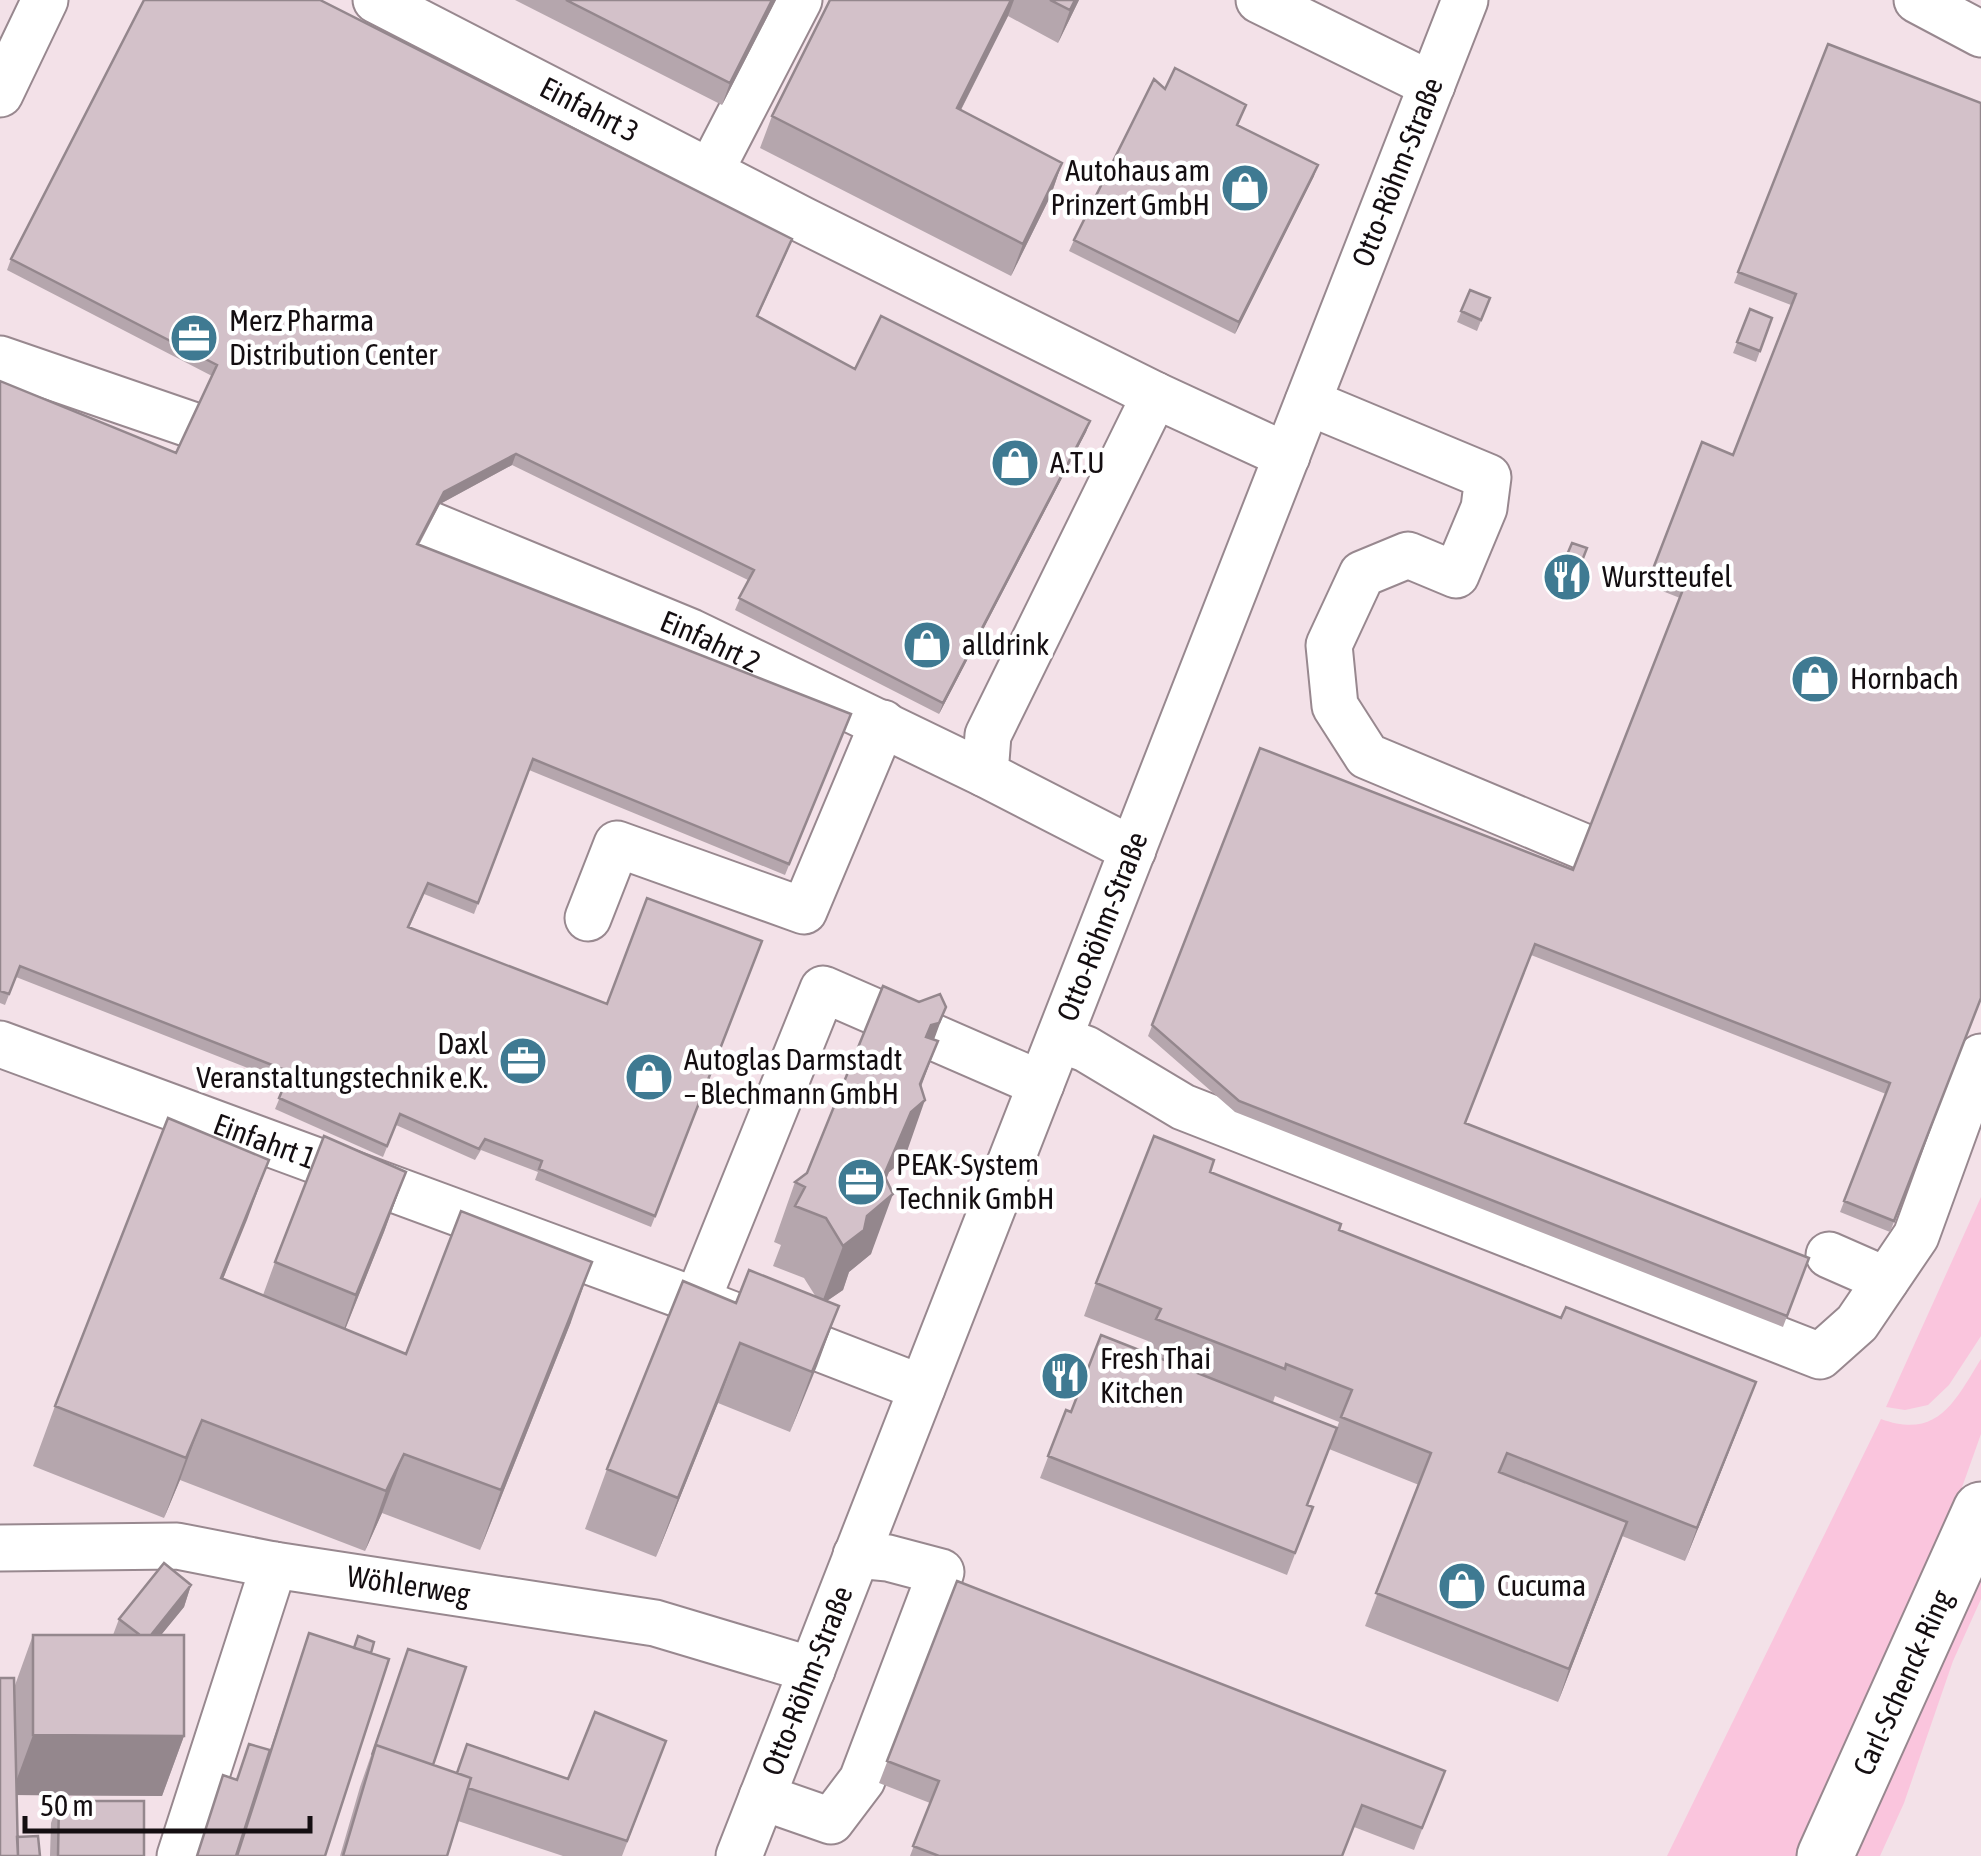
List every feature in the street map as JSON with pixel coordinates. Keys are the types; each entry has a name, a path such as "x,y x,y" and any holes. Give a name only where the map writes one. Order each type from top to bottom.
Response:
{"main road":[{"name":"Carl-Schenck-Ring","path":"1826,1856 1981,1510"}],"street":[{"path":"0,94 45,0"},
{"name":"Einfahrt 3","path":"376,0 802,220 1155,396 1287,456"},
{"path":"710,172 799,0"},
{"path":"1259,0 1432,86"},
{"name":"Otto-Röhm-Straße","path":"739,1856 1466,0"},
{"path":"1917,0 1981,34"},
{"path":"0,360 192,425"},
{"path":"985,774 988,735 1155,396"},
{"path":"1308,402 1488,477 1484,508 1456,575 1408,555 1362,574 1329,645 1334,706 1367,756 1644,872"},
{"name":"Einfahrt 2","path":"430,524 690,632 883,723 1133,850"},
{"path":"588,918 617,844 804,911 883,723"},
{"path":"697,1301 823,989 1041,1084"},
{"path":"1059,1038 1184,1107 1820,1356 1857,1323 1916,1236 1981,1057"},
{"name":"Einfahrt 1","path":"0,1044 922,1388"},
{"path":"1828,1255 1886,1280"},
{"name":"Wöhlerweg","path":"0,1548 177,1546 274,1565 655,1623 812,1670"},
{"path":"762,1797 831,1821 862,1780 941,1572 888,1558 856,1555"},
{"path":"180,1856 274,1565"}],"shaded area":[{"path":"1981,1197 1981,1336 1949,1385 1928,1405 1905,1410 1886,1407"},
{"path":"1981,1359 1981,1434 1934,1566 1803,1856 1667,1856 1881,1419 1917,1424 1943,1413"},
{"path":"1981,1559 1981,1599 1953,1661 1904,1803 1880,1856 1849,1856"}],"building":[{"path":"144,0 320,0 792,239 757,316 855,369 881,316 1090,421 943,703 739,598 754,570 516,454 444,492 417,544 851,714 789,864 533,759 478,903 428,883 408,927 607,1004 647,898 762,941 655,1216 539,1169 542,1161 485,1139 479,1149 400,1114 387,1146 279,1098 290,1072 20,966 9,994 0,991 0,381 176,453 217,365 11,259"},
{"path":"566,0 772,0 730,83"},
{"path":"830,0 1011,0 957,108 1062,163 1023,244 772,116"},
{"path":"1050,0 1075,0 1070,10"},
{"name":"Hornbach","path":"1828,44 1981,103 1981,998 1894,1221 1844,1201 1890,1083 1535,944 1465,1123 1809,1258 1787,1316 1239,1101 1152,1025 1260,748 1573,870 1684,587 1651,574 1702,442 1733,455 1796,294 1738,272"},
{"path":"1175,68 1246,105 1237,125 1318,165 1239,322 1074,240 1154,79 1165,89"},
{"path":"1470,290 1490,298 1481,320 1461,311"},
{"path":"1750,309 1772,318 1760,351 1737,342"},
{"path":"1572,543 1587,548 1571,589 1555,583"},
{"path":"883,986 919,1002 940,994 946,1007 939,1023 931,1025 926,1037 938,1041 920,1084 925,1100 911,1112 884,1175 893,1194 867,1216 864,1230 843,1246 826,1218 795,1206 805,1187 795,1182 807,1173"},
{"path":"168,1118 269,1160 221,1278 406,1354 461,1211 592,1262 501,1490 404,1454 386,1491 202,1420 186,1458 55,1406"},
{"path":"324,1136 406,1172 356,1295 275,1262"},
{"path":"1154,1136 1214,1160 1210,1172 1341,1224 1339,1230 1561,1318 1566,1307 1756,1382 1697,1528 1507,1453 1499,1472 1627,1522 1569,1669 1376,1593 1431,1453 1341,1417 1352,1390 1286,1364 1285,1369 1156,1319 1161,1309 1096,1283"},
{"path":"749,1270 839,1306 812,1372 740,1343 678,1498 607,1469 683,1281 736,1303"},
{"path":"1101,1335 1337,1428 1307,1505 1313,1507 1295,1553 1048,1456 1066,1410 1071,1412"},
{"path":"164,1563 191,1585 151,1635 140,1635 119,1619"},
{"path":"957,1581 1445,1771 1422,1828 1362,1805 1342,1856 939,1856 913,1846 939,1781 887,1761"},
{"path":"309,1633 389,1659 325,1856 237,1856"},
{"path":"33,1635 184,1635 184,1736 33,1735"},
{"path":"358,1636 374,1642 371,1653 354,1648"},
{"path":"408,1649 466,1667 433,1765 376,1745 372,1755"},
{"path":"0,1678 14,1678 18,1856 0,1856"},
{"path":"595,1712 666,1741 627,1841 468,1788 471,1778 457,1773 467,1744 568,1779"},
{"path":"249,1744 270,1750 236,1856 197,1856 223,1775 237,1780"},
{"path":"376,1745 471,1778 447,1856 343,1856"},
{"path":"59,1801 144,1801 144,1856 58,1856"},
{"path":"38,1836 40,1856 18,1856 17,1837"}],"place":[{"name":"Autohaus am Prinzert GmbH","path":"1245,188"},
{"name":"Merz Pharma Distribution Center","path":"194,338"},
{"name":"A.T.U","path":"1015,463"},
{"name":"Wurstteufel","path":"1567,577"},
{"name":"alldrink","path":"927,645"},
{"name":"Hornbach","path":"1815,679"},
{"name":"Daxl Veranstaltungstechnik e.K.","path":"523,1061"},
{"name":"Autoglas Darmstadt – Blechmann GmbH","path":"649,1077"},
{"name":"PEAK-System Technik GmbH","path":"861,1182"},
{"name":"Fresh Thai Kitchen","path":"1065,1376"},
{"name":"Cucuma","path":"1462,1586"}]}
